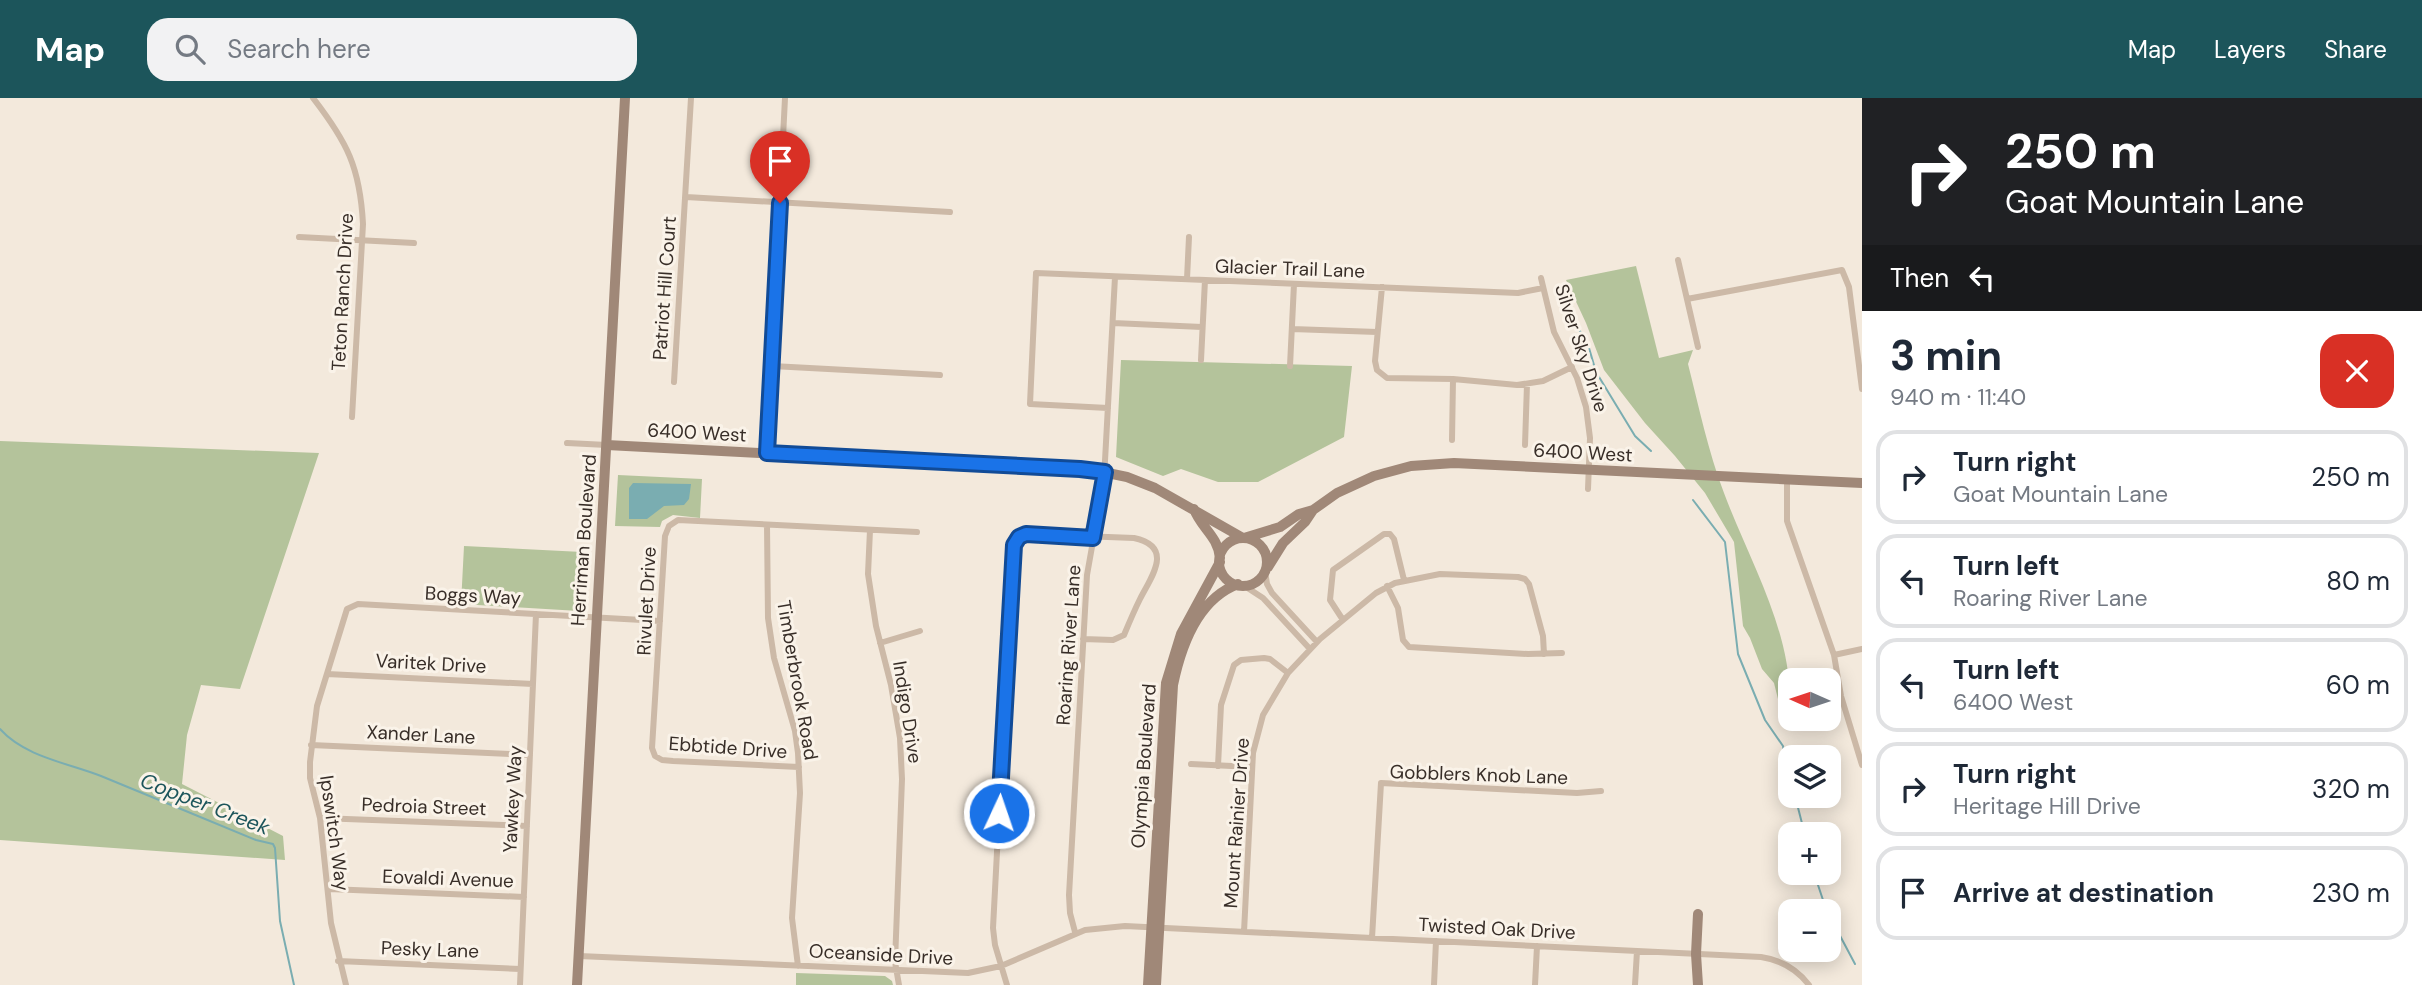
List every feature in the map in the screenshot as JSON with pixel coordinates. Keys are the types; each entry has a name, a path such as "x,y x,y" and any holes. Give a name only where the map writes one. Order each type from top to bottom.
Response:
{"street":[{"name":"Teton Ranch Drive","path":"313,98 332,122 351,154 362,201 352,417"},
{"name":"Herriman Boulevard","path":"577,985 625,98"},
{"name":"Patriot Hill Court","path":"674,382 691,98"},
{"path":"767,453 785,98"},
{"path":"686,197 950,212"},
{"path":"299,237 414,243"},
{"path":"1187,279 1189,237"},
{"path":"1678,260 1698,347"},
{"path":"1687,299 1842,270 1849,287 1862,389"},
{"name":"Glacier Trail Lane","path":"1108,408 1030,404 1036,273 1518,293 1543,288"},
{"name":"Roaring River Lane","path":"1075,932 1068,901 1083,639 1087,575 1105,472 1115,276"},
{"name":"Silver Sky Drive","path":"1541,278 1554,331 1572,367 1588,414 1588,489"},
{"path":"1201,360 1205,280"},
{"path":"1290,366 1294,284"},
{"path":"1382,287 1375,361 1377,370 1387,378 1527,384 1543,382 1572,367"},
{"path":"1113,324 1202,327"},
{"path":"1292,329 1377,332"},
{"path":"772,366 940,375"},
{"path":"1452,440 1453,379"},
{"path":"1525,445 1527,384"},
{"name":"6400 West","path":"567,443 1105,472 1154,488 1243,538 1272,530 1362,481 1418,465 1454,463 1862,483"},
{"path":"1787,479 1787,521 1833,655 1841,696 1862,765"},
{"name":"6400 West","path":"1194,509 1200,523 1216,540 1220,560"},
{"name":"6400 West","path":"1265,570 1283,543 1305,522 1312,510"},
{"name":"Rivulet Drive","path":"655,756 652,748 665,536 669,526 678,520 917,532"},
{"name":"Timberbrook Road","path":"767,525 768,618 774,658 795,731 799,767 800,793 792,918 798,966"},
{"name":"Indigo Drive","path":"870,530 868,574 900,738 902,779 896,970 899,985"},
{"path":"1007,985 995,945 993,928 1014,545 1019,537 1026,534 1141,540 1155,551 1158,563 1156,571 1122,637 1113,640 1083,639"},
{"path":"1343,620 1330,602 1333,570 1382,536 1390,534 1394,539 1404,580"},
{"path":"1243,538 1254,540 1261,546 1266,555 1267,584 1314,645 1268,602 1226,578 1220,560 1229,542 1243,538"},
{"name":"Olympia Boulevard","path":"1156,985 1155,928 1166,683 1181,634 1220,560"},
{"path":"1241,585 1256,582 1265,570"},
{"name":"Mount Rainier Drive","path":"1244,932 1255,743 1263,715 1288,673 1314,645 1387,586 1404,580 1446,573 1523,578 1529,584 1543,636 1544,654"},
{"name":"Olympia Boulevard","path":"1148,985 1175,674 1186,642 1202,613 1218,594 1241,585"},
{"path":"1387,586 1398,608 1403,640 1409,647 1562,653"},
{"name":"Boggs Way","path":"350,607 358,604 660,621"},
{"name":"Ipswitch Way","path":"345,985 331,923 320,818 310,779 311,745 317,706 344,615 350,607"},
{"name":"Yawkey Way","path":"520,985 536,614"},
{"path":"880,643 920,631"},
{"path":"1833,655 1862,649"},
{"path":"1218,766 1221,705 1234,665 1241,660 1264,657 1288,673"},
{"name":"Varitek Drive","path":"327,674 533,684"},
{"path":"1852,733 1862,731"},
{"name":"Xander Lane","path":"311,745 530,755"},
{"name":"Ebbtide Drive","path":"655,756 673,761 799,767"},
{"path":"1191,764 1252,767"},
{"name":"Gobblers Knob Lane","path":"1372,938 1381,783 1577,793 1601,791"},
{"name":"Pedroia Street","path":"320,818 527,826"},
{"name":"Eovaldi Avenue","path":"329,889 524,897"},
{"path":"1698,914 1698,985"},
{"name":"Oceanside Drive","path":"579,956 968,973 1001,966 1075,932 1104,927 1173,929"},
{"name":"Twisted Oak Drive","path":"1173,929 1774,960 1793,969 1809,985"},
{"path":"1434,985 1436,941"},
{"path":"1535,985 1537,946"},
{"path":"1635,985 1637,951"},
{"name":"Pesky Lane","path":"338,961 520,969"}],"green space":[{"path":"1636,266 1659,358 1693,350 1688,364 1708,445 1724,493 1776,620 1783,647 1787,668 1778,668 1778,699 1774,683 1762,669 1743,626 1734,542 1705,493 1604,370 1566,280"},
{"path":"1121,360 1352,366 1344,437 1258,482 1218,482 1181,469 1163,476 1116,457"},
{"path":"0,441 319,453 240,689 201,685 187,735 182,784 283,836 285,860 0,840"},
{"path":"618,475 702,479 700,518 673,515 662,521 660,527 615,526"},
{"path":"464,546 582,552 579,611 461,604"},
{"path":"796,973 885,976 893,985 796,985"}],"water":[{"path":"633,483 691,484 689,499 684,505 664,506 647,519 629,519 629,488"}],"waterway":[{"path":"1564,301 1589,348 1596,372 1635,436 1651,451"},
{"path":"1693,500 1725,542 1738,654 1765,720 1782,745"},
{"name":"Copper Creek","path":"0,729 10,739 34,753 101,776 256,840 273,844 280,921 294,985"},
{"path":"1798,808 1802,822"},
{"path":"1818,885 1823,899"},
{"path":"1841,938 1855,964"}],"route":[{"path":"780,203 767,453 1105,472 1093,538 1026,534 1019,537 1014,545 999,813"}]}
